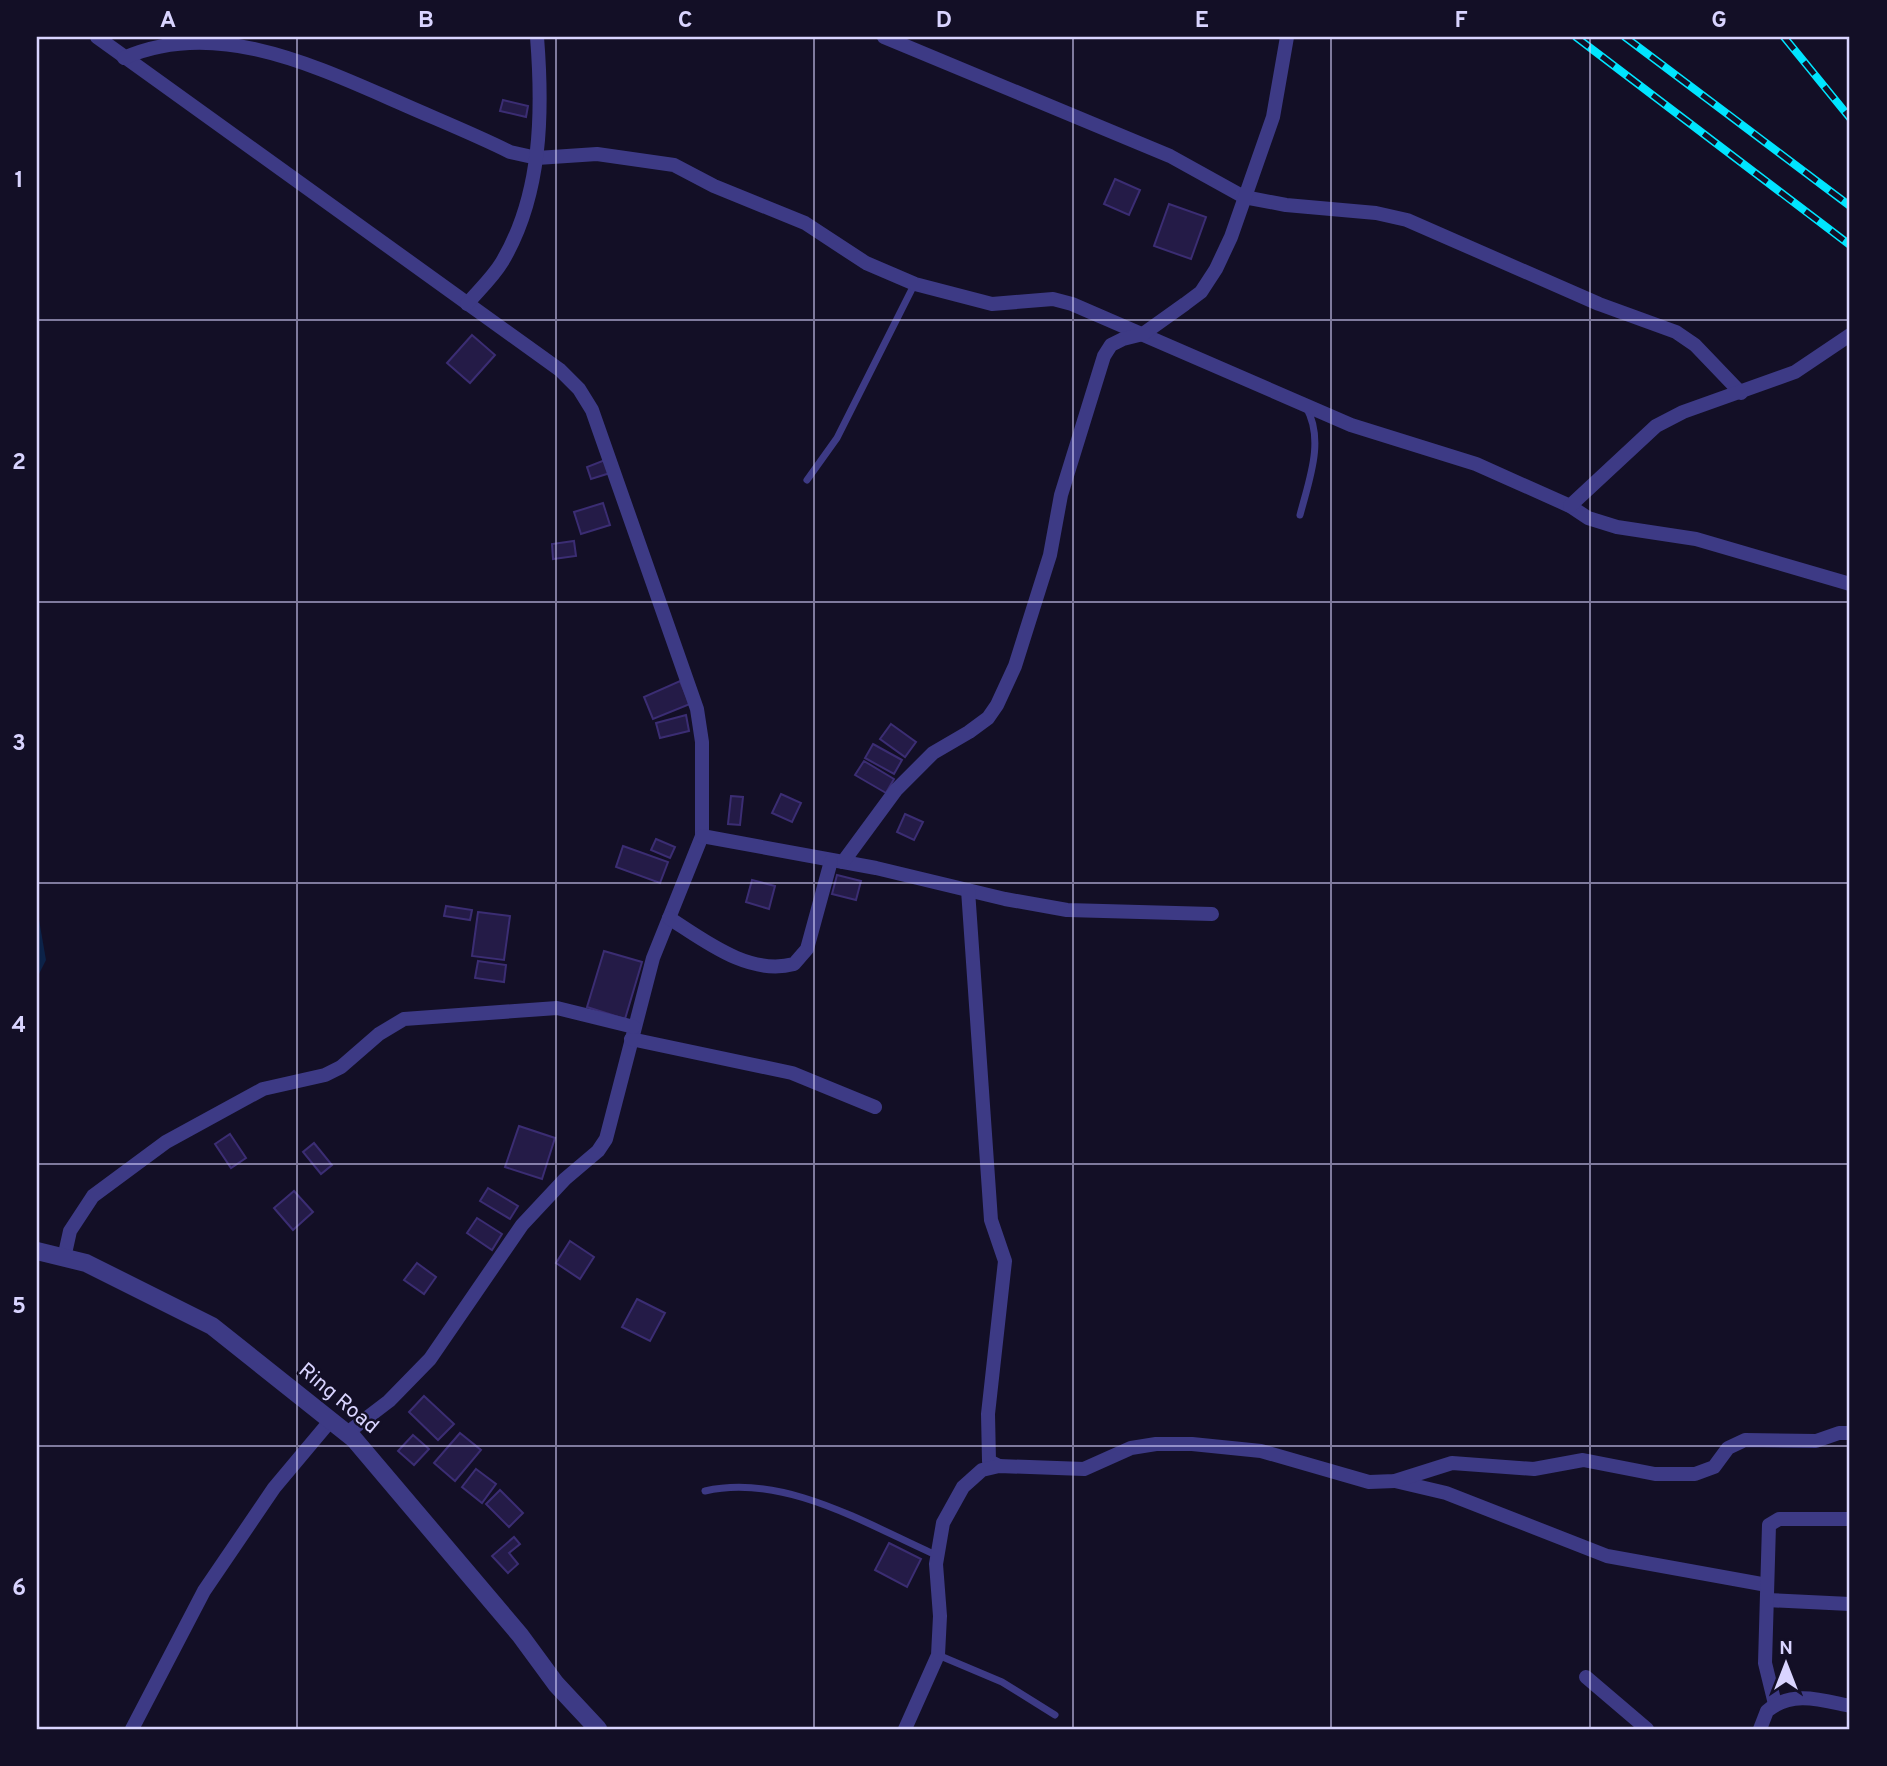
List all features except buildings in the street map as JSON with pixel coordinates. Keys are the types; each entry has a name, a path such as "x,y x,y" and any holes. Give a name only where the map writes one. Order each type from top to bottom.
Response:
{"street":[{"path":"97,37 560,370 579,389 592,410 697,709 702,742 702,836 653,958 614,1112 598,1151 565,1179 522,1225 423,1366 389,1401 347,1433"},
{"path":"467,304 500,265 509,249 537,158 540,117 537,37"},
{"path":"884,37 1170,156 1244,197 1262,202 1376,213 1407,220 1599,304 1676,331 1695,345 1741,393"},
{"path":"669,918 709,944 743,960 764,966 794,964 807,949 837,862 896,790 933,753 988,718 1015,666 1050,555 1062,495 1104,356 1111,345 1123,338 1143,334 1200,292 1231,237 1273,117 1287,37"},
{"path":"124,58 149,47 169,44 203,41 247,46 338,76 510,152 537,158 597,154 674,165 714,186 805,223 866,263 915,284 992,304 1053,299 1143,334 1351,425 1476,464 1570,506 1588,517 1616,527 1696,539 1850,584"},
{"path":"1570,506 1656,426 1683,412 1795,372 1850,335"},
{"path":"702,836 1067,910 1212,914"},
{"path":"968,890 991,1220 1005,1261 988,1414 989,1461 999,1466"},
{"path":"64,1258 70,1231 93,1196 166,1142 263,1089 325,1075 341,1068 379,1034 404,1018 557,1008 633,1033 792,1073 875,1107"},
{"name":"Ring Road","path":"37,1251 86,1263 212,1326 347,1433 520,1635 556,1684 598,1729"},
{"path":"132,1729 204,1591 274,1488 331,1420"},
{"path":"905,1729 938,1655 940,1634 936,1555 943,1523 963,1487 982,1470 999,1466 1084,1469 1131,1448 1156,1444 1192,1444 1261,1451 1369,1482 1395,1481 1452,1463 1534,1469 1583,1460 1655,1474 1695,1474 1714,1467 1728,1448 1745,1440 1816,1441 1850,1433"},
{"path":"1395,1481 1446,1493 1607,1556 1767,1585"},
{"path":"1775,1704 1765,1663 1768,1532 1773,1520 1850,1519"},
{"path":"1767,1601 1850,1604"},
{"path":"1586,1677 1647,1729"},
{"path":"1760,1729 1767,1711 1775,1704 1791,1698 1812,1698 1850,1706"}],"lane":[{"path":"807,480 837,438 915,284"},
{"path":"1300,515 1314,460 1315,439 1314,427 1304,403"},
{"path":"705,1491 731,1485 787,1493 936,1555"},
{"path":"938,1655 1002,1682 1055,1715"}],"water":[{"path":"37,908 46,960 37,978"}],"railway":[{"path":"1576,37 1850,245"},
{"path":"1625,37 1850,206"},
{"path":"1784,37 1850,118"}]}
